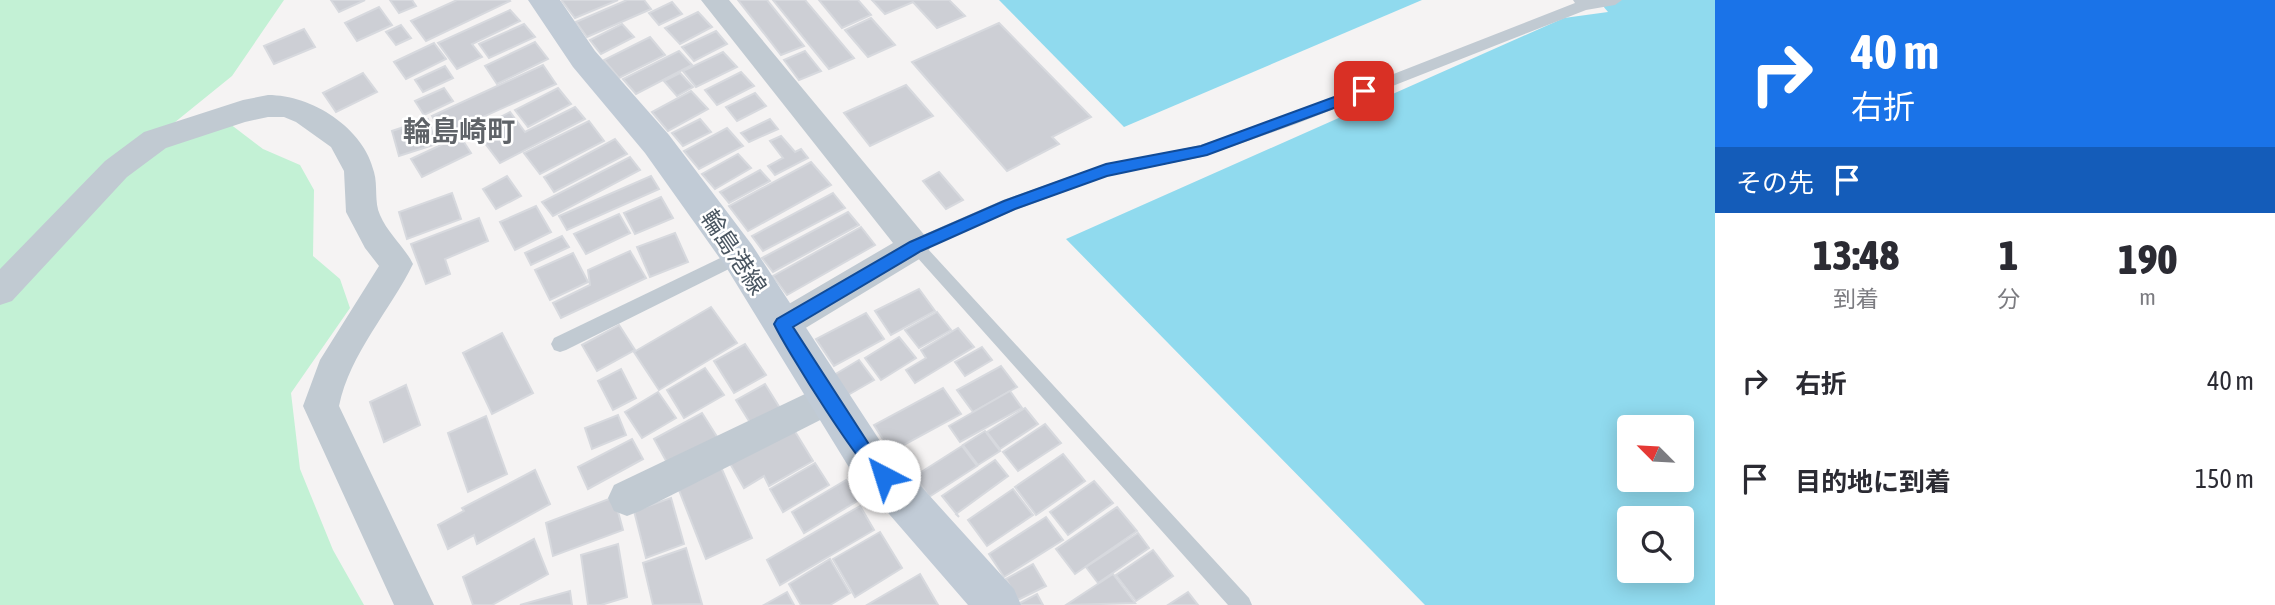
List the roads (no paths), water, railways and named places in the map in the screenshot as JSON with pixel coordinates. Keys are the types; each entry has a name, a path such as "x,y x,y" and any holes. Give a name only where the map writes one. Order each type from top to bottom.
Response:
{"main road":[{"name":"輪島港線","path":"544,0 584,59 657,144 738,256 865,455 998,605"}],"street":[{"path":"714,0 915,246 782,324"},
{"path":"0,290 116,169 155,140 243,111 268,106 286,106 321,122 342,139 359,171 362,212 376,239 397,264 384,292 335,365 323,388 321,406 414,605"},
{"path":"627,498 828,399"}],"lane":[{"path":"1242,605 915,246 1009,205 1106,170 1202,151 1291,120 1582,2 1615,0"},
{"path":"560,344 738,256"}],"water":[{"path":"999,0 1422,0 1124,127"},
{"path":"1598,0 1715,0 1715,605 1425,605 1066,239 1564,18 1608,12"}],"district":[{"name":"輪島崎町","path":"459,131"}]}
